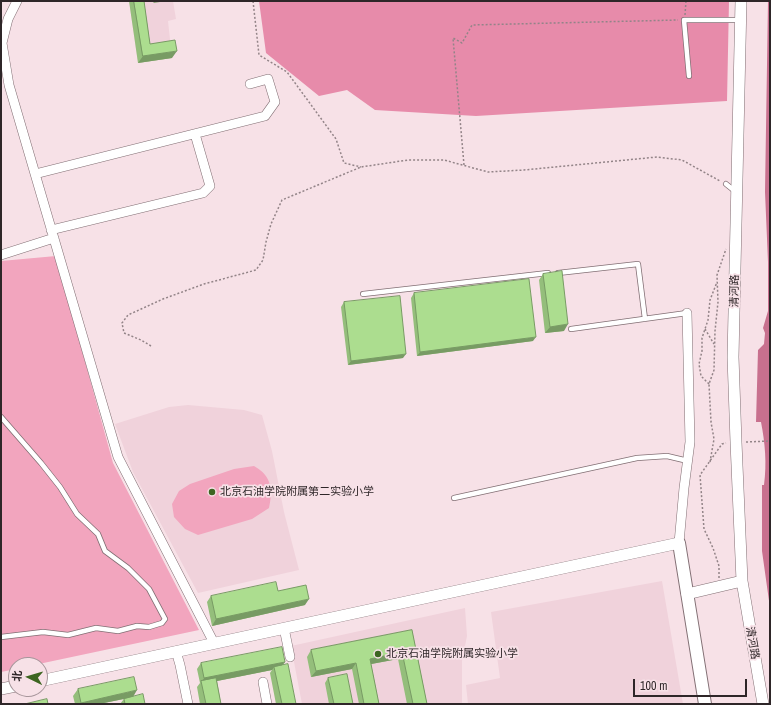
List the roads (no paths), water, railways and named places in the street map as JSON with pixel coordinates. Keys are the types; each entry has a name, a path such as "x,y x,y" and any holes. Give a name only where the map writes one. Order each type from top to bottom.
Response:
{"main road":[{"path":"680,543 705,704"}],"street":[{"path":"17,1 8,19 2,43 9,85 118,458 214,643"},
{"name":"清河路","path":"741,1 734,357 742,582 763,704"},
{"path":"35,174 265,116 275,102 268,80 250,84"},
{"path":"1,255 52,234 204,193 210,186 195,134"},
{"path":"48,679 680,543 690,442 687,313"},
{"path":"687,594 742,582"},
{"path":"284,628 290,657"},
{"path":"176,651 188,704"},
{"path":"263,682 267,704"}],"lane":[{"path":"689,76 684,20 741,20"},
{"path":"726,184 738,192"},
{"path":"363,294 638,264 645,320"},
{"path":"571,330 687,313"},
{"path":"1,417 60,487 77,514 98,534 105,551 128,568 150,589 165,619 162,623 149,627 137,626 118,631 96,628 68,635 43,632 1,637"},
{"path":"454,498 637,458 667,456 688,461"}],"place":[{"name":"北京石油学院附属第二实验小学","path":"212,492"},
{"name":"北京石油学院附属实验小学","path":"378,654"}]}
